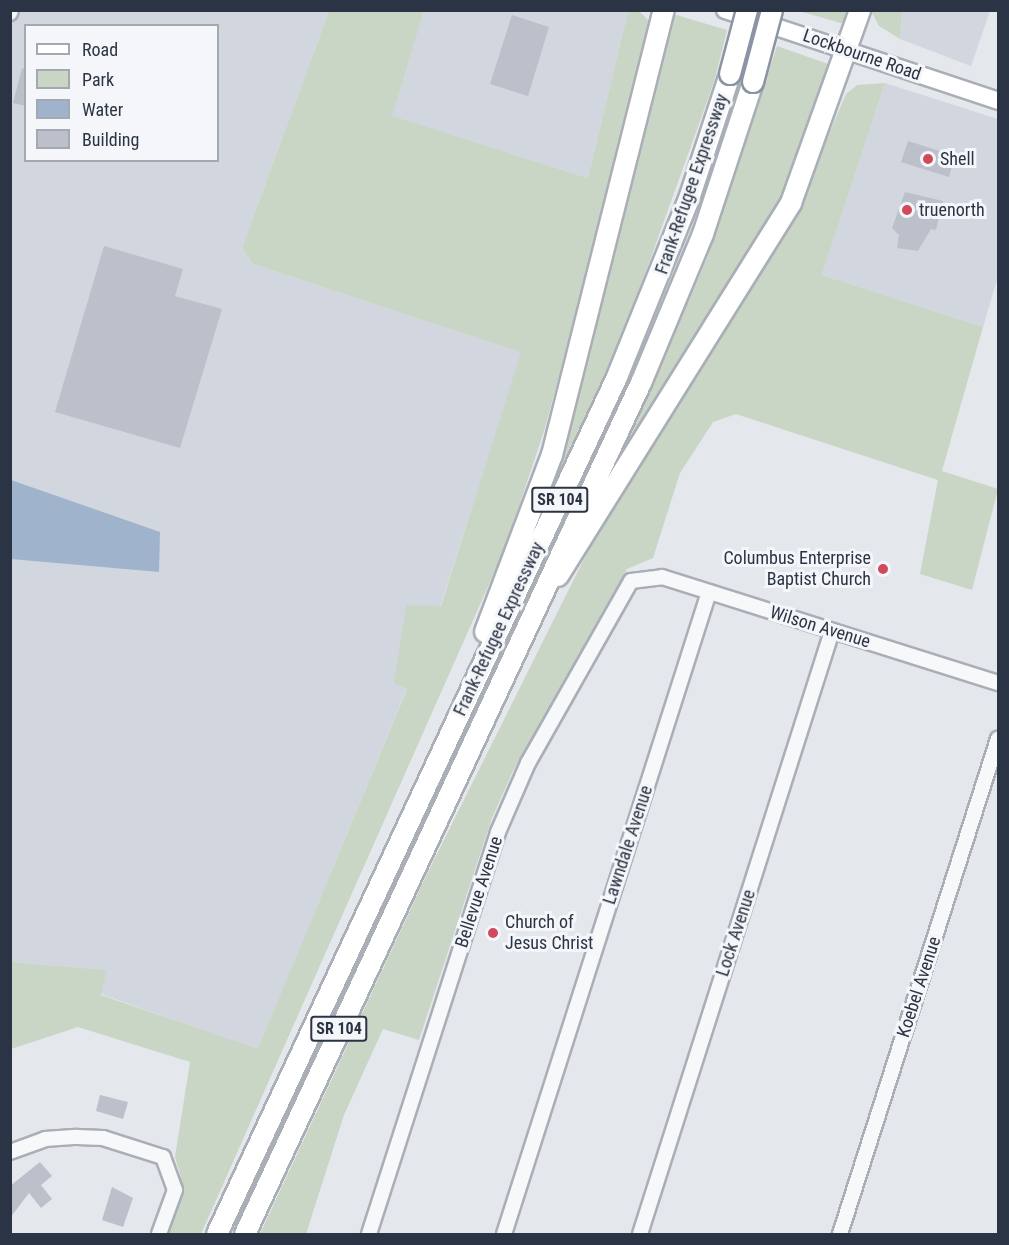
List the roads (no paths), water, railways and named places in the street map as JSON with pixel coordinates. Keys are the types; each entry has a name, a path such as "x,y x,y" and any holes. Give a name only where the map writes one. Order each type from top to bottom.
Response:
{"highway":[{"path":"472,684 484,635 552,455 664,10"},
{"name":"Frank-Refugee Expressway","path":"217,1234 645,314 730,74 747,10"},
{"name":"Frank-Refugee Expressway","path":"245,1234 668,321 753,82 772,10"},
{"path":"541,596 572,561 791,202 860,10"}],"main road":[{"name":"Lockbourne Road","path":"725,10 999,101"}],"street":[{"name":"Wilson Avenue","path":"642,576 709,592 999,683"},
{"name":"Bellevue Avenue","path":"369,1234 498,832 528,763 624,590 642,576"},
{"name":"Lawndale Avenue","path":"504,1234 709,592"},
{"name":"Lock Avenue","path":"640,1234 832,631"},
{"name":"Koebel Avenue","path":"840,1234 999,739"},
{"path":"10,1152 45,1139 103,1138 151,1151 168,1165 175,1190 159,1234"}],"water":[{"path":"11,480 160,532 159,572 11,559"}],"place":[{"name":"Shell","path":"928,159"},
{"name":"truenorth","path":"907,210"},
{"name":"Columbus Enterprise Baptist Church","path":"883,569"},
{"name":"Church of Jesus Christ","path":"493,933"}]}
